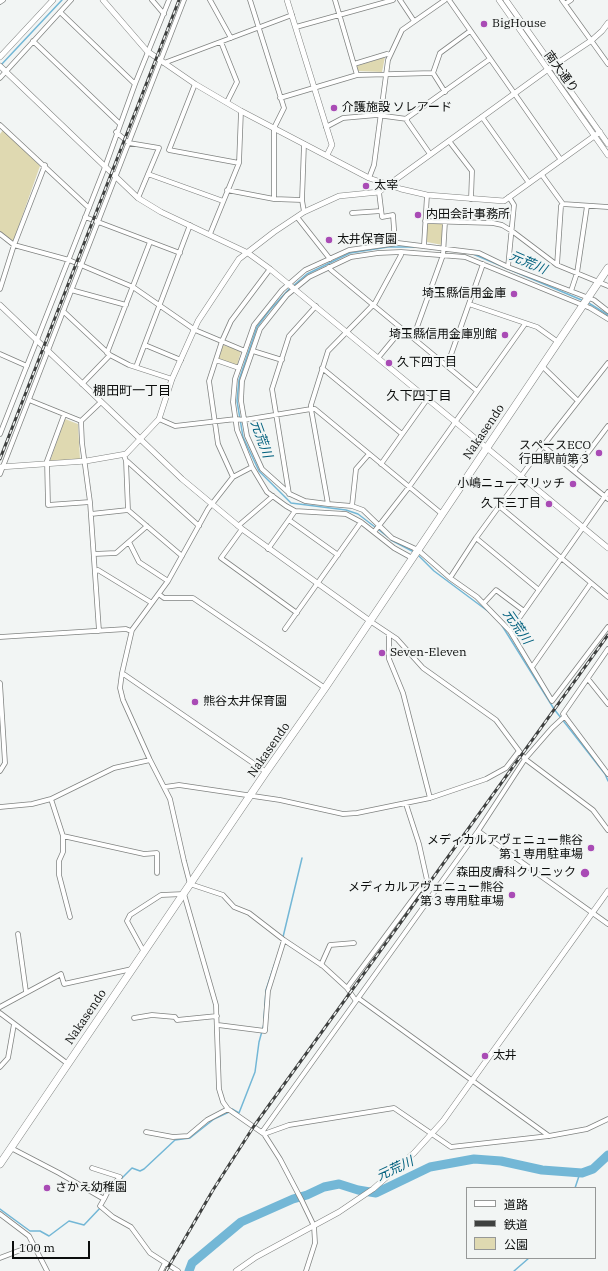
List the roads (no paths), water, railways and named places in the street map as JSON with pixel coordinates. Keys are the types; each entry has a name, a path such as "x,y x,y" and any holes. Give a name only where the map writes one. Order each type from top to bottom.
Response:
{"highway":[{"name":"Nakasendo","path":"0,1164 266,772 325,688 608,268"}],"street":[{"path":"0,57 53,0"},
{"path":"0,78 71,0"},
{"path":"103,0 148,51 195,84 241,111 304,144 369,178 388,185 427,195 501,201 542,175 598,134"},
{"path":"152,0 164,14"},
{"path":"0,434 105,167 134,84 169,0"},
{"path":"0,474 115,178 162,62 184,0"},
{"path":"210,0 231,38"},
{"path":"250,0 257,28 284,108 274,128 274,199"},
{"path":"287,0 313,88 332,145 327,155"},
{"path":"335,0 357,75"},
{"path":"296,27 393,0"},
{"path":"400,0 414,21"},
{"path":"369,178 374,165 385,74 390,55 402,30 445,0"},
{"path":"448,0 561,160"},
{"name":"南大通り","path":"500,0 598,134 608,144"},
{"name":"南大通り","path":"506,0 549,68"},
{"path":"562,0 608,64"},
{"path":"565,4 570,0"},
{"path":"60,12 134,84"},
{"path":"162,62 221,42 292,15"},
{"path":"2,466 86,462 124,455 159,418 172,379 198,321 235,264 274,232 304,212 339,196 379,192 549,68 592,40 608,23"},
{"path":"433,73 440,53 470,31"},
{"path":"33,41 120,124"},
{"path":"221,42 237,82 227,102"},
{"path":"354,64 387,54 390,55"},
{"path":"326,127 343,118 380,116 407,119 490,59"},
{"path":"0,66 115,178 138,198 248,253 270,269 608,548"},
{"path":"280,98 357,75 433,73"},
{"path":"433,73 445,92"},
{"path":"169,150 195,84"},
{"path":"210,234 239,163 241,111"},
{"path":"482,117 528,183"},
{"path":"407,119 430,154"},
{"path":"1,127 28,153 45,165 89,208"},
{"path":"116,132 129,143 239,163"},
{"name":"南大通り","path":"598,134 608,155"},
{"path":"449,141 472,171 471,199"},
{"path":"304,144 302,200 304,212"},
{"path":"138,198 159,148"},
{"path":"0,289 14,245 45,165"},
{"path":"148,174 223,201"},
{"path":"542,175 563,204 608,207"},
{"path":"227,190 274,199 302,200"},
{"path":"379,192 382,216 393,215 395,243"},
{"path":"424,245 427,195"},
{"path":"508,267 514,205 509,197"},
{"path":"557,266 561,206 563,204"},
{"path":"571,290 577,273 587,206"},
{"path":"352,213 381,211"},
{"path":"85,217 180,253"},
{"path":"297,217 330,259"},
{"path":"425,221 493,223 512,231 557,266 608,286"},
{"path":"413,338 444,251 445,222"},
{"path":"136,367 190,225"},
{"path":"0,234 14,245 82,264 133,287 195,330 245,351"},
{"path":"82,384 109,354 150,242"},
{"path":"608,319 582,305 498,272 482,264 424,245 395,243 349,250 305,270 292,286 260,330 242,381 241,392 247,436 262,469 290,494 305,501 352,506 363,510 392,538 418,550 450,578 484,603 510,631 552,701 608,627"},
{"path":"412,558 394,548 361,522 346,514 295,511 267,492 252,467 240,438 233,393 239,368 254,325 265,310 292,286 351,257 401,252 444,251 479,252 508,267 594,300 608,311"},
{"path":"328,504 311,405 328,351 373,305 401,255 401,252"},
{"path":"447,366 482,264"},
{"path":"330,267 373,305 477,391"},
{"path":"233,477 221,453 213,421 208,381 222,341 231,321 270,269"},
{"path":"71,290 126,305"},
{"path":"469,304 536,327 558,342"},
{"path":"0,305 140,439 211,504 268,549 397,639 423,668 496,720 525,760 593,810 608,830"},
{"path":"290,494 272,389 289,336 316,306"},
{"path":"63,311 109,354 136,367 172,379"},
{"path":"374,532 409,487 525,324"},
{"path":"378,358 402,329"},
{"path":"145,345 181,360"},
{"path":"253,351 282,360"},
{"path":"0,354 28,366"},
{"path":"216,360 239,368"},
{"path":"450,578 476,538 522,477 543,446 608,363"},
{"path":"542,366 578,401"},
{"path":"322,368 402,434"},
{"path":"381,464 428,398"},
{"path":"29,400 81,421"},
{"path":"99,631 90,502 86,462 82,443 81,421 101,402"},
{"path":"159,418 175,426 213,421 236,419 244,420 315,409 442,514"},
{"path":"64,415 46,465 48,505 90,502"},
{"path":"574,471 608,426"},
{"path":"543,446 606,498"},
{"path":"352,506 356,469 369,454"},
{"path":"124,455 126,461 128,510"},
{"path":"126,461 199,526"},
{"path":"252,467 233,477 211,504 160,595 131,631 122,673 120,688 123,700 150,760 170,799 190,884 223,895 234,907 249,913 284,940 321,965 357,999 549,1136"},
{"path":"510,631 560,558 606,498 608,492"},
{"path":"273,496 240,527 221,558 296,613"},
{"path":"499,506 608,597"},
{"path":"91,514 128,510 182,556"},
{"path":"268,549 295,511"},
{"path":"288,520 338,555"},
{"path":"285,629 361,522"},
{"path":"94,554 116,553 147,526"},
{"path":"476,538 539,590"},
{"path":"129,542 139,562 168,582"},
{"path":"95,570 98,570 152,604"},
{"path":"532,668 591,583"},
{"path":"484,603 496,590 524,611"},
{"path":"160,595 164,598 193,598 325,688"},
{"path":"0,637 126,629 131,631"},
{"path":"389,634 390,659 403,692 430,798"},
{"path":"608,649 562,714 608,774"},
{"path":"122,673 266,772"},
{"path":"588,678 608,704"},
{"path":"0,682 5,762 0,771"},
{"path":"263,1133 478,831 525,760 552,728 561,722 565,716"},
{"path":"165,787 179,785 280,800 343,814 357,814 430,798 486,779 506,768 519,751"},
{"path":"0,807 32,804 51,799 114,768 150,760"},
{"path":"51,799 63,836 63,852 59,861 59,875 70,917"},
{"path":"347,988 426,880 419,844 406,804"},
{"path":"478,831 608,924"},
{"path":"63,836 144,854 157,853 157,873"},
{"path":"236,1271 256,1257 339,1212 360,1198 414,1153 432,1135 608,891"},
{"path":"144,952 127,921 130,915 161,896 184,894 216,1005 218,1025 219,1089 223,1102 228,1109 263,1133 280,1159 314,1226 315,1243 306,1271"},
{"path":"18,934 26,992"},
{"path":"218,1025 265,1031 268,991 284,940"},
{"path":"321,965 330,945 354,943"},
{"path":"0,1006 61,974 64,984 132,969"},
{"path":"0,1013 68,1064"},
{"path":"134,1018 152,1015 175,1018 177,1020 217,1016"},
{"path":"0,1067 8,1058 14,1024"},
{"path":"263,1133 289,1125 394,1108 451,1147 549,1136 587,1129 608,1119"},
{"path":"146,1132 173,1137 188,1136 207,1120 228,1109"},
{"path":"11,1148 59,1173 104,1200"},
{"path":"92,1168 120,1177 109,1189 100,1206 114,1217 131,1227 150,1253 178,1271"},
{"path":"0,1214 29,1236 48,1271"},
{"path":"0,1258 34,1246"},
{"path":"161,1271 165,1263"}],"waterway":[{"path":"1,65 62,0"},
{"name":"元荒川","path":"293,286 307,274 350,253 388,247 414,247"},
{"name":"元荒川","path":"473,254 584,301"},
{"name":"元荒川","path":"290,288 257,327 239,380 237,401 243,437 259,471 291,503 346,510 358,514 388,537"},
{"name":"元荒川","path":"587,302 608,315"},
{"name":"元荒川","path":"391,540 414,552"},
{"name":"元荒川","path":"417,554 434,571 489,612"},
{"name":"元荒川","path":"501,624 554,709 605,774 608,781"},
{"path":"283,937 302,858"},
{"path":"264,1018 266,990 275,963"},
{"path":"232,1109 239,1113 255,1072 259,1042 264,1024"},
{"path":"116,1184 132,1168 140,1171 144,1169 175,1140 190,1138 214,1119 229,1112"},
{"name":"元荒川","path":"189,1271 192,1263 241,1222 324,1187 339,1184 358,1190 376,1193 430,1167 474,1159 501,1161 542,1170 582,1173 593,1169 608,1155"},
{"path":"575,1187 580,1173"},
{"path":"0,1209 30,1231 40,1231 49,1236 69,1221 84,1225 101,1207"},
{"path":"514,1271 528,1259"}],"railway":[{"path":"0,459 179,0"},
{"path":"166,1271 213,1190 254,1126 608,635"}],"place":[{"name":"BigHouse","path":"484,24"},
{"name":"介護施設 ソレアード","path":"334,108"},
{"name":"太宰","path":"366,186"},
{"name":"内田会計事務所","path":"418,215"},
{"name":"太井保育園","path":"329,240"},
{"name":"埼玉縣信用金庫","path":"514,294"},
{"name":"埼玉縣信用金庫別館","path":"505,335"},
{"name":"久下四丁目","path":"389,363"},
{"name":"スペースECO 行田駅前第３","path":"599,453"},
{"name":"小嶋ニューマリッチ","path":"573,484"},
{"name":"久下三丁目","path":"549,504"},
{"name":"Seven-Eleven","path":"382,653"},
{"name":"熊谷太井保育園","path":"195,702"},
{"name":"メディカルアヴェニュー熊谷 第１専用駐車場","path":"591,848"},
{"name":"森田皮膚科クリニック","path":"585,873"},
{"name":"メディカルアヴェニュー熊谷 第３専用駐車場","path":"512,895"},
{"name":"太井","path":"485,1056"},
{"name":"さかえ幼稚園","path":"47,1188"}],"district":[{"name":"棚田町一丁目","path":"132,391"},
{"name":"久下四丁目","path":"419,396"}]}
